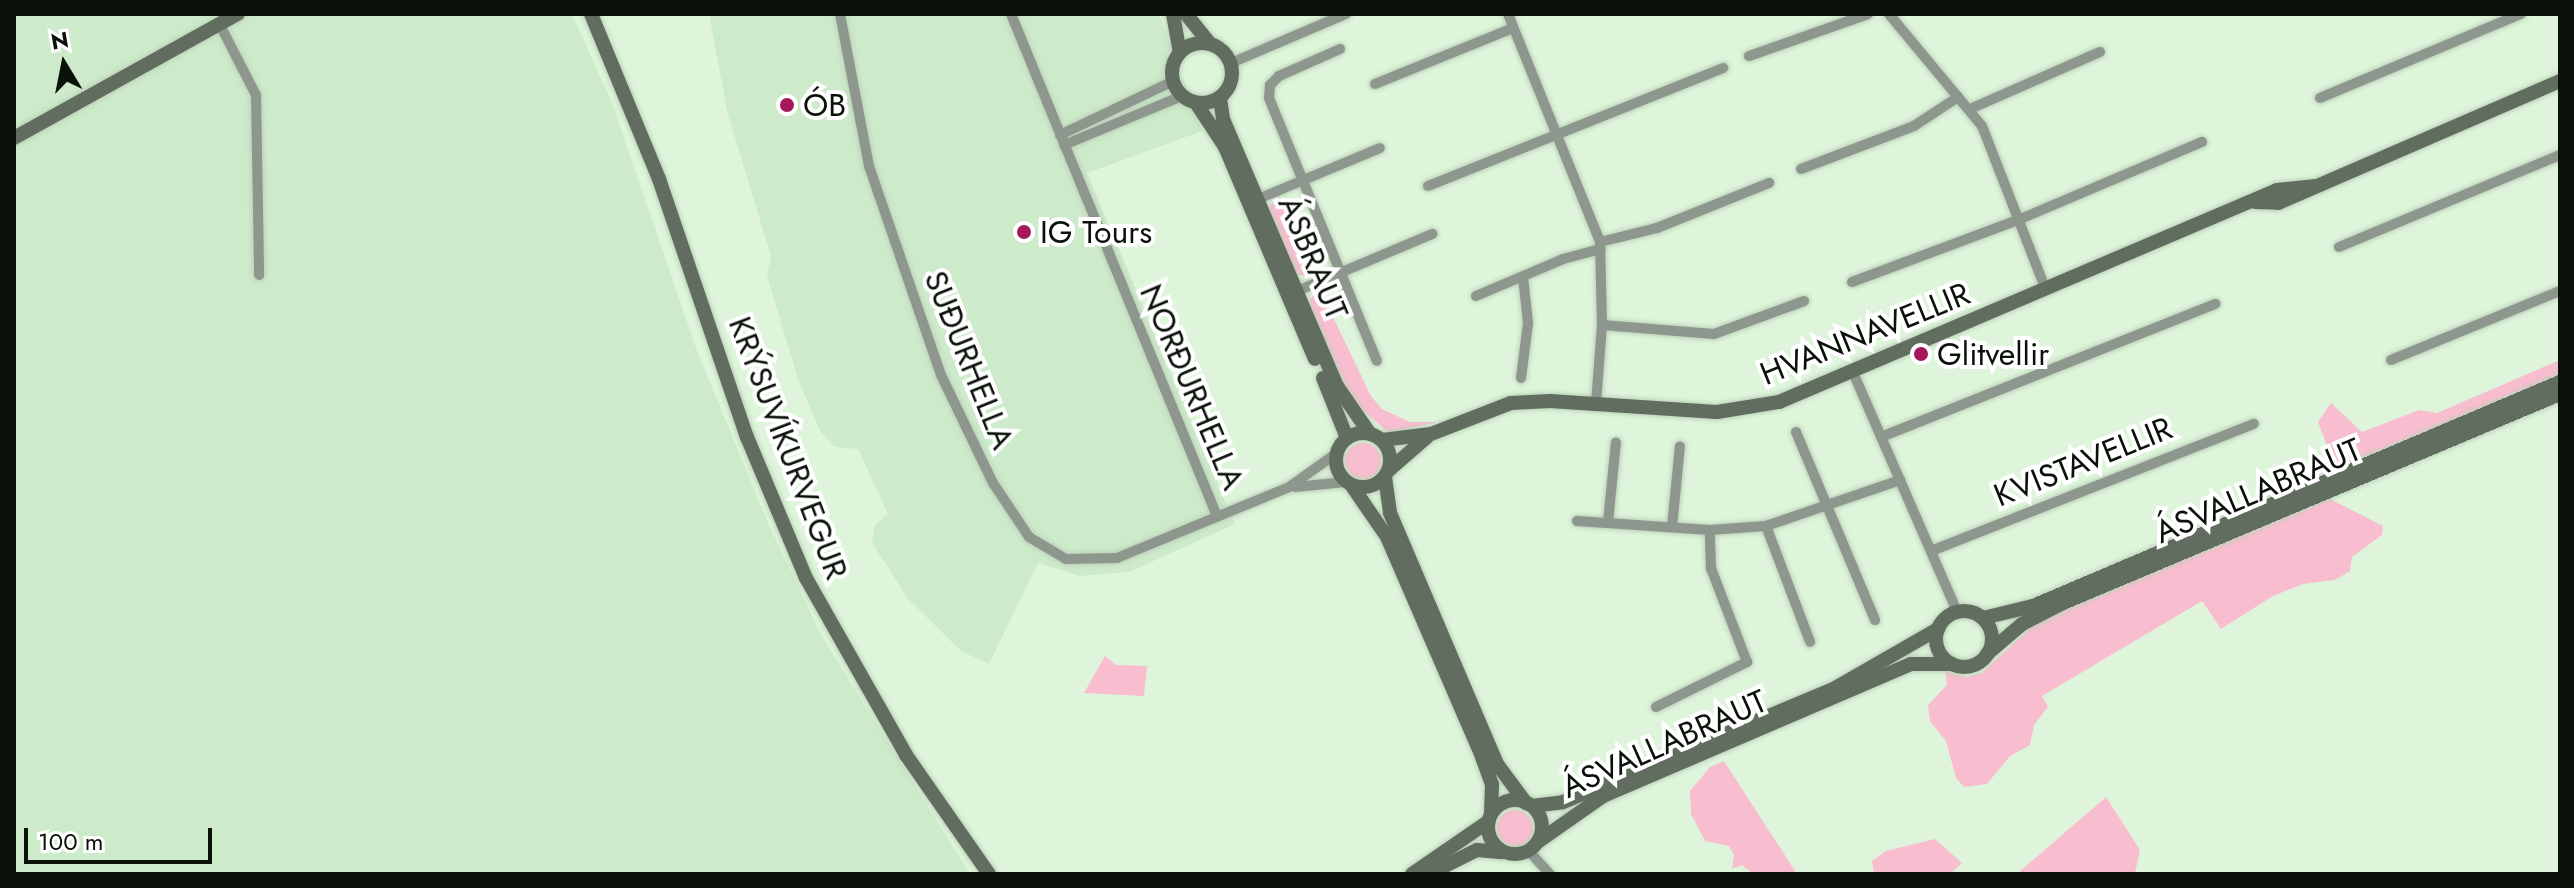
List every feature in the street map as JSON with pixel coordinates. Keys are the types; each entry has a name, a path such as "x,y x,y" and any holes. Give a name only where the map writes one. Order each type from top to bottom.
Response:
{"main road":[{"path":"14,138 217,19 238,14"},
{"name":"KRÝSUVÍKURVEGUR","path":"591,14 659,179 747,437 806,578 906,755 989,874"},
{"path":"1173,14 1180,52 1173,81 1182,96 1196,103 1220,98 1232,82 1231,63 1210,44 1186,14"},
{"path":"1180,52 1194,44 1210,44"},
{"name":"HVANNAVELLIR","path":"1376,437 1431,434 1511,403 1596,403 1693,412 1744,410 1779,402 2255,202 2278,203 2560,81"},
{"name":"ÁSBRAUT","path":"1220,98 1223,119 1337,386 1376,437"},
{"name":"ÁSBRAUT","path":"1196,103 1225,147 1347,438"},
{"name":"ÁSVALLABRAUT","path":"1983,618 2033,606 2560,382"},
{"name":"ÁSVALLABRAUT","path":"1987,654 2051,609 2560,394"},
{"name":"HVANNAVELLIR","path":"1387,473 1431,434"},
{"path":"1429,874 1477,850 1506,853 1534,846 1541,820 1497,764 1390,513 1387,473 1390,454 1376,437 1347,438 1337,453 1338,471 1387,537 1482,757 1492,784 1490,818 1493,844 1506,853"},
{"path":"1349,484 1374,486 1387,473"},
{"path":"1957,612 1983,618 1992,640 1987,654 1971,666 1952,664 1937,645 1938,629 1957,612"},
{"name":"ÁSVALLABRAUT","path":"1529,804 1563,802 1835,688 1938,629"},
{"name":"ÁSVALLABRAUT","path":"1534,846 1603,796 1911,664 1952,664"},
{"path":"1412,874 1490,818 1507,801 1529,804"}],"street":[{"name":"SUÐURHELLA","path":"840,14 869,166 941,375 993,483 1029,537 1066,559 1102,560 1131,554 1289,487 1337,453"},
{"name":"NORÐURHELLA","path":"1011,14 1217,516"},
{"path":"1231,63 1346,14"},
{"path":"1749,56 1868,14"},
{"path":"1889,14 1970,109 1991,144 2046,290"},
{"path":"2320,98 2521,14"},
{"path":"217,19 258,106 259,275"},
{"path":"1375,84 1511,19 1601,246 1602,325 1596,403"},
{"path":"1340,49 1270,85 1269,98 1377,361"},
{"path":"1970,109 2100,52"},
{"path":"1428,186 1723,68"},
{"path":"1062,140 1173,81"},
{"path":"1062,140 1182,96"},
{"path":"1801,169 1914,126 1958,97"},
{"path":"1852,282 2018,220 2202,142"},
{"path":"1258,199 1380,148"},
{"path":"2339,247 2560,155"},
{"path":"1476,296 1769,183"},
{"path":"1297,291 1432,234"},
{"path":"1521,378 1528,323 1523,277"},
{"path":"2391,360 2560,291"},
{"path":"1602,325 1714,334 1804,301"},
{"path":"1881,437 2216,304"},
{"path":"1852,370 1957,612"},
{"name":"KVISTAVELLIR","path":"1931,551 2254,424"},
{"path":"1796,432 1875,620"},
{"path":"1608,522 1616,442"},
{"path":"1672,527 1680,446"},
{"path":"1577,521 1710,530 1766,526 1828,508 1900,480"},
{"name":"SUÐURHELLA","path":"1289,487 1349,484"},
{"path":"1766,526 1810,642"},
{"path":"1656,707 1747,662 1711,568 1710,530"},
{"path":"1534,846 1550,874"}],"shaded area":[{"path":"14,14 572,14 612,103 696,348 767,521 821,635 970,874 14,874"},
{"path":"709,14 1159,14 1202,131 1087,173 1235,524 1129,572 1079,576 1038,563 989,664 961,651 909,600 872,543 875,525 888,514 858,449 835,447 820,431 798,379 767,276 771,256 728,115"},
{"path":"1279,194 1315,278 1295,274 1268,208"},
{"path":"1319,288 1371,396 1382,409 1410,422 1438,422 1389,433 1360,408 1341,379 1309,301"},
{"path":"2560,360 2560,376 2336,469 2318,422 2331,403 2362,432 2419,410 2437,413"},
{"path":"1363,443 1376,448 1381,461 1376,474 1363,479 1350,474 1345,461 1350,448"},
{"path":"2328,498 2383,526 2382,535 2352,557 2350,571 2335,580 2303,584 2273,596 2221,629 2202,601 2042,696 2048,707 2034,725 2030,745 2010,756 1987,784 1964,787 1956,778 1946,741 1930,721 1928,705 1947,685 1945,671 1966,677 1982,673 2038,621"},
{"path":"1105,656 1116,665 1147,666 1144,696 1084,693"},
{"path":"1724,761 1797,874 1753,874 1742,865 1732,869 1734,855 1729,846 1705,841 1691,814 1690,791 1710,767"},
{"path":"2106,797 2140,850 2135,873 2017,874"},
{"path":"1515,810 1528,815 1533,828 1528,841 1515,846 1502,841 1497,828 1502,815"},
{"path":"1935,839 1962,863 1950,874 1874,874 1872,861 1886,851"}],"place":[{"name":"ÓB","path":"787,105"},
{"name":"IG Tours","path":"1024,232"},
{"name":"Glitvellir","path":"1921,354"}]}
